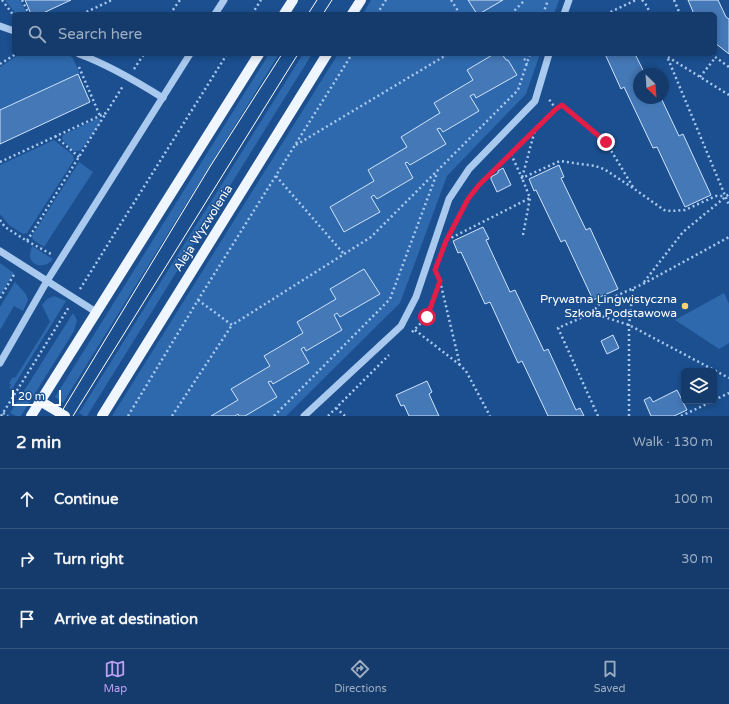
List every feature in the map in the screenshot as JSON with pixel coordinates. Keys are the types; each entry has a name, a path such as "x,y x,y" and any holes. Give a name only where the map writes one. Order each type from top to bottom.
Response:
{"main road":[{"path":"285,12 293,0"},
{"path":"353,12 360,0"},
{"path":"31,416 258,56"},
{"name":"Aleja Wyzwolenia","path":"102,416 326,56"},
{"path":"40,401 65,416"}],"street":[{"path":"217,12 224,0"},
{"path":"565,12 569,0"},
{"path":"0,26 12,30"},
{"path":"0,363 48,281 189,56"},
{"path":"304,416 401,326 416,297 449,198 469,169 535,101 548,56"},
{"path":"78,57 97,60 129,77 163,98"},
{"path":"0,251 96,312"}],"path":[{"path":"2,0 12,13"},
{"path":"22,0 28,12"},
{"path":"86,12 112,0"},
{"path":"171,12 180,0"},
{"path":"253,12 261,0"},
{"path":"378,12 386,0"},
{"path":"451,0 459,12"},
{"path":"513,12 525,0"},
{"path":"545,12 548,0"},
{"path":"610,12 636,0"},
{"path":"642,0 649,12"},
{"path":"674,0 679,12"},
{"path":"0,64 13,56"},
{"path":"27,241 143,56"},
{"path":"78,292 226,56"},
{"path":"128,416 198,300 351,56"},
{"path":"295,146 445,56"},
{"path":"523,56 527,64"},
{"path":"172,416 232,325 371,237 518,90 529,56"},
{"path":"667,56 729,95"},
{"path":"667,56 729,205"},
{"path":"78,57 100,116"},
{"path":"700,77 715,58 729,67"},
{"path":"547,95 556,109"},
{"path":"453,227 468,199 479,185 556,109 562,105 606,142 633,188"},
{"path":"0,162 106,113"},
{"path":"522,178 535,130"},
{"path":"55,136 79,157"},
{"path":"511,154 530,198 523,235"},
{"path":"522,178 560,161 595,166 604,169 664,210 671,212 685,210 716,196 725,196"},
{"path":"274,416 390,299 438,170"},
{"path":"276,176 344,254"},
{"path":"643,284 683,232 729,194"},
{"path":"449,234 446,241 530,198"},
{"path":"0,220 5,227 61,260"},
{"path":"598,416 558,328 592,313 600,303 643,284 729,237"},
{"path":"0,298 21,264"},
{"path":"435,270 440,281 460,365"},
{"path":"409,336 427,317 440,281"},
{"path":"629,416 629,324 632,289"},
{"path":"198,300 232,325"},
{"path":"1,416 69,306"},
{"path":"592,313 629,324 729,378"},
{"path":"415,330 466,371 490,416"},
{"path":"328,416 392,352"},
{"path":"717,399 729,393"},
{"path":"681,416 707,404"},
{"path":"336,408 344,416"},
{"path":"4,413 8,416"}],"shaded area":[{"path":"5,0 20,0 26,12 14,12"},
{"path":"371,0 559,0 555,12 364,12"},
{"path":"17,56 70,56 80,73 0,110 0,67"},
{"path":"268,56 278,56 63,403 55,397"},
{"path":"302,56 311,56 87,416 79,413"},
{"path":"337,56 539,56 526,94 447,176 400,303 286,416 112,416"},
{"path":"98,118 101,122 79,151 73,151 62,139 63,135"},
{"path":"54,140 73,155 74,160 27,233 23,234 9,225 0,214 0,165"},
{"path":"79,162 93,172 44,247 33,240 32,236"},
{"path":"32,246 53,259 47,264 37,265 31,260 30,256"},
{"path":"0,263 14,273 0,295"},
{"path":"15,282 26,294 28,300 23,311 14,306 0,330 0,307"},
{"path":"724,293 729,304 729,343 719,349 675,320"},
{"path":"54,296 66,301 12,389 9,388 11,385 9,383 13,377 15,378 50,322 42,305 47,299"},
{"path":"73,313 77,320 74,331 21,416 16,416 10,413"}],"building":[{"path":"25,0 71,0 45,12 30,12"},
{"path":"468,0 503,0 482,12 476,12"},
{"path":"688,0 718,0 726,17 729,19 729,54 717,45 717,12 693,12"},
{"path":"491,56 503,56 506,60 508,60 517,75 476,98 474,94 470,96 479,111 443,132 440,128 437,129 446,144 410,165 407,162 405,163 413,178 377,199 374,195 371,197 380,212 344,232 330,207 374,181 368,170 407,147 401,137 440,113 434,103 473,80 467,70"},
{"path":"606,56 636,56 642,68 633,68 633,104 664,104 679,136 683,134 711,195 685,207 657,147 653,148 624,87 621,89"},
{"path":"78,74 90,102 0,144 0,110"},
{"path":"559,165 564,177 561,178 586,230 590,228 618,289 593,300 565,240 561,242 536,190 534,191 529,179"},
{"path":"503,168 511,185 497,192 491,177"},
{"path":"483,227 489,239 486,240 510,292 515,290 544,351 548,349 576,410 580,408 584,416 548,416 522,361 518,363 490,302 485,304 461,252 458,253 453,241"},
{"path":"364,269 380,294 340,317 337,313 334,315 342,330 306,351 304,347 301,349 309,363 273,384 271,381 268,382 277,397 245,416 239,416 238,414 235,416 211,416 238,400 231,389 270,366 264,356 303,333 297,322 336,299 330,289"},
{"path":"613,335 619,348 607,354 601,341"},
{"path":"427,381 432,392 429,394 439,416 409,416 404,405 401,406 396,395"},
{"path":"677,390 681,398 681,404 684,404 687,410 674,416 651,416 644,400 650,397 653,402"}],"tram line":[{"path":"309,12 317,0"},
{"path":"324,12 332,0"},
{"path":"59,416 211,165 281,56"},
{"path":"73,416 297,56"}],"place":[{"name":"Prywatna Lingwistyczna Szkoła Podstawowa","path":"685,306"}],"route":[{"path":"427,317 440,281 435,270 446,241 468,199 479,185 556,109 562,105 606,142"}]}
